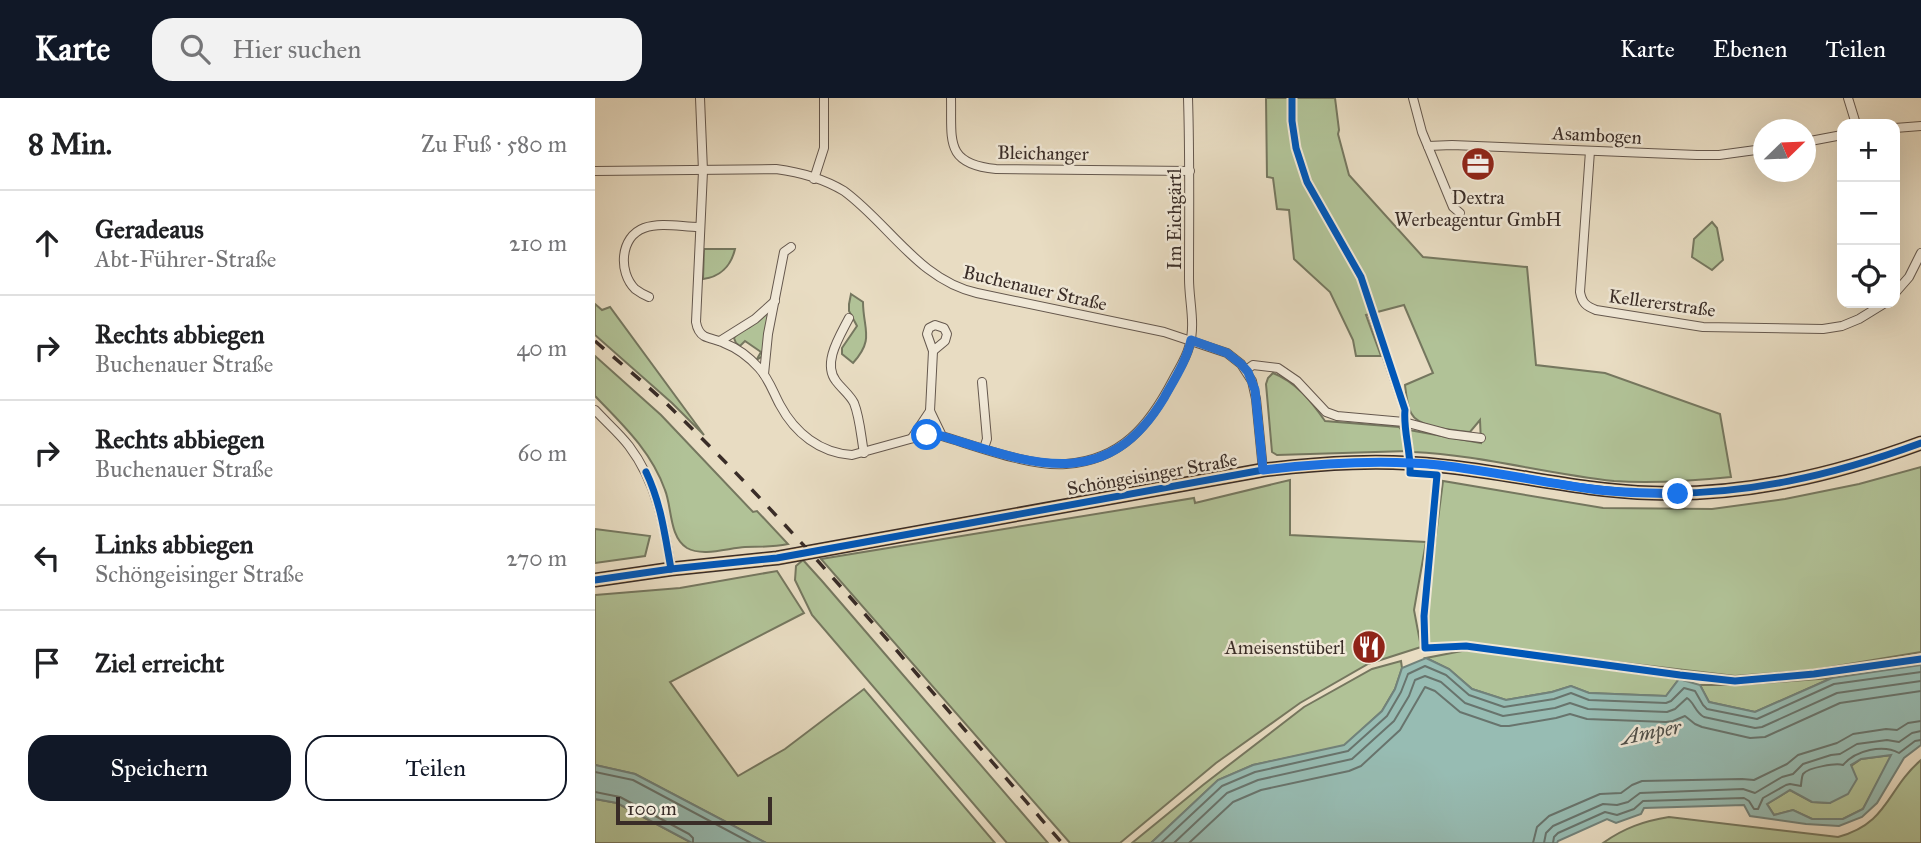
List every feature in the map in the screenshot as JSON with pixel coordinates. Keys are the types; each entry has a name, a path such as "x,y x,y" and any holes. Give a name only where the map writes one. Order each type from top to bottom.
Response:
{"main road":[{"name":"Schöngeisinger Straße","path":"595,580 777,558 1263,470 1304,465 1369,461 1411,463 1471,469 1597,489 1698,493 1739,490 1808,477 1858,465 1921,443"}],"street":[{"path":"701,98 702,171 696,322 701,334 745,355 764,374 784,412 809,440 823,449 852,455 927,435 942,436 1035,462 1079,463 1104,455 1133,437 1150,420 1189,350 1191,340"},
{"path":"814,178 824,148 824,98"},
{"name":"Bleichanger","path":"951,98 954,148 959,157 973,166 996,169 1191,171"},
{"name":"Im Eichgärtl","path":"1188,98 1191,340"},
{"path":"1413,98 1428,146 1453,207 1460,212"},
{"path":"1848,98 1854,119"},
{"path":"1900,128 1921,126"},
{"path":"1816,140 1837,136"},
{"name":"Asambogen","path":"1428,146 1464,145 1697,155 1753,150"},
{"name":"Kellererstraße","path":"1590,151 1580,292 1582,301 1588,307 1703,327 1768,329 1823,329 1842,326 1877,308"},
{"name":"Buchenauer Straße","path":"595,172 776,169 814,178 837,186 853,198 929,270 951,285 1164,332 1227,353 1246,370"},
{"path":"649,297 632,285 624,265 623,258 631,237 639,230 652,226 699,227"},
{"path":"764,374 768,334 784,252 792,247"},
{"path":"1900,287 1909,277 1921,253"},
{"path":"720,341 755,319 775,301"},
{"path":"1372,313 1405,410 1404,422"},
{"path":"849,318 834,349 831,369 834,378 854,404 864,453"},
{"path":"933,351 930,411 942,436"},
{"path":"1263,470 1255,390 1246,370 1253,365 1278,368 1297,381 1326,412 1337,416 1404,422 1449,434 1481,438"},
{"path":"982,382 987,439 984,448"},
{"path":"595,410 627,444 651,483 660,510 671,569"},
{"path":"912,438 930,411"}],"green space":[{"path":"1266,98 1335,98 1338,134 1349,175 1423,257 1527,267 1536,365 1605,373 1720,414 1731,477 1673,482 1614,481 1464,457 1413,452 1409,430 1481,443 1480,420 1470,432 1429,426 1411,413 1405,385 1433,373 1404,305 1366,315 1381,356 1356,356 1353,340 1330,292 1294,259 1289,210 1277,209 1273,178 1267,177"},
{"path":"1712,222 1717,228 1723,260 1712,270 1692,257 1694,239"},
{"path":"704,249 735,249 724,270 703,279"},
{"path":"851,294 863,302 866,334 864,347 853,363 842,354 842,348 857,326 849,311"},
{"path":"595,304 602,310 610,307 704,435 595,335"},
{"path":"769,311 763,356 757,359 761,352 745,341 740,346 734,338"},
{"path":"595,356 661,415 753,512 757,511 788,544 700,552 681,543 674,529 665,490 652,463 635,439 595,396"},
{"path":"1273,373 1296,387 1325,421 1399,427 1408,451 1277,455 1272,452 1266,384"},
{"path":"1921,467 1921,652 1813,670 1735,676 1466,644 1427,644 1425,620 1443,481 1603,508 1712,509 1785,499 1859,484"},
{"path":"1290,480 1290,535 1426,542 1414,610 1421,647 1368,664 1300,703 1216,763 1120,843 1070,843 821,559 1194,498 1195,503"},
{"path":"595,529 650,536 645,556 595,563"},
{"path":"803,560 1048,843 1007,843 812,615 795,580 796,566"},
{"path":"777,571 804,613 670,682 738,776 785,749 864,689 995,843 766,843 635,774 595,765 595,595 680,588"},
{"path":"1467,650 1679,679 1666,696 1589,693 1571,686 1506,700 1472,689 1449,669 1426,658"},
{"path":"1401,661 1402,668 1395,689 1382,711 1344,746 1253,765 1218,780 1151,843 1132,843 1304,707 1372,669"},
{"path":"1832,678 1755,712 1709,702 1700,685 1735,685"},
{"path":"1892,755 1863,809 1843,819 1812,819 1793,810 1774,815 1767,804 1790,790 1812,802 1830,803 1851,766 1861,759"},
{"path":"1921,760 1921,843 1603,843 1634,826 1669,817 1838,837 1868,823 1909,771"},
{"path":"595,799 617,803 692,843 595,843"}],"water":[{"name":"Amper","path":"1426,658 1449,669 1472,689 1506,700 1571,686 1589,693 1666,696 1679,679 1700,685 1709,702 1755,712 1832,678 1921,665 1921,745 1904,758 1877,803 1862,817 1839,826 1750,816 1744,805 1644,808 1641,814 1616,823 1607,819 1557,843 1151,843 1218,780 1253,765 1344,745 1382,711 1395,689 1402,668","holes":["1891,755 1863,809 1843,819 1812,819 1793,810 1774,815 1767,804 1790,790 1812,802 1830,803 1848,794 1857,779 1851,765 1861,759"]},
{"path":"595,765 635,774 766,843 692,843 617,803 595,799"}],"railway":[{"path":"595,341 671,408 773,512 871,621 1062,843"}],"cycle path":[{"path":"1292,98 1296,148 1307,182 1361,277 1405,410 1410,473 1437,475 1424,616 1425,648 1466,646 1735,681 1814,674 1921,659"},
{"path":"595,580 777,558 1263,470 1353,463 1420,464 1625,492 1687,493 1755,487 1822,474 1921,443"},
{"path":"646,472 659,508 671,569"}],"place":[{"name":"Dextra Werbeagentur GmbH","path":"1478,164"},
{"name":"Ameisenstüberl","path":"1369,647"}],"route":[{"path":"927,435 942,436 1035,462 1065,464 1093,460 1119,447 1143,429 1165,395 1189,350 1191,340 1227,353 1248,372 1255,390 1263,470 1369,461 1411,463 1471,469 1597,489 1678,494"}]}
